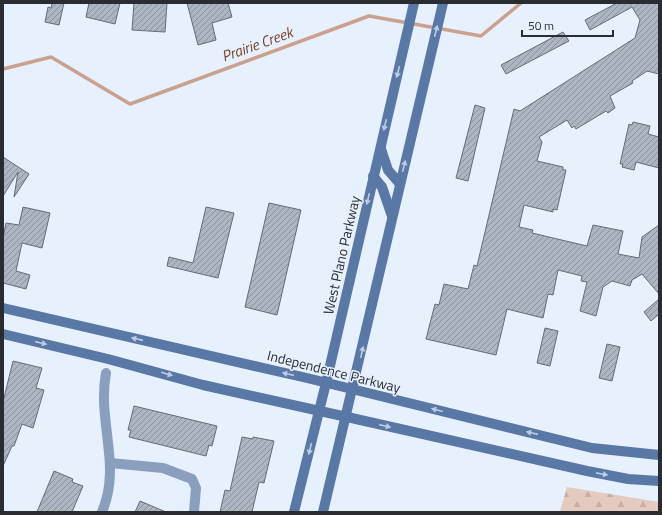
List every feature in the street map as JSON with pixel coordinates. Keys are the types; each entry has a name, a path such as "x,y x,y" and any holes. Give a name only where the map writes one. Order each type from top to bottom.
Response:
{"main road":[{"path":"323,512 354,390 392,218 444,3"},
{"name":"West Plano Parkway","path":"294,512 326,383 413,6"},
{"path":"380,147 388,170 400,184"},
{"path":"374,176 382,187 392,218"},
{"name":"Independence Parkway","path":"3,308 326,383 592,448 659,455"},
{"path":"3,334 108,359 202,385 587,471 628,479 659,481"}],"street":[{"path":"102,512 110,484 110,463 103,411 103,386 106,373"},
{"path":"110,463 163,468 192,479 196,488 194,512"}],"green space":[{"path":"567,487 659,502 659,512 560,511"}],"building":[{"path":"52,3 64,3 59,25 45,22 48,7 51,8"},
{"path":"89,3 120,3 115,24 86,17"},
{"path":"134,3 167,3 165,32 132,30"},
{"path":"187,3 228,3 232,17 212,23 216,40 198,45"},
{"path":"617,3 659,3 659,74 647,71 632,81 633,83 610,96 615,108 608,113 606,111 576,129 574,126 572,128 567,120 539,137 542,142 537,161 563,167 563,170 566,170 557,210 553,209 553,212 524,205 519,227 533,230 532,233 587,246 593,225 623,231 618,254 639,258 642,237 659,225 659,294 642,274 632,280 630,286 612,281 603,287 596,316 580,311 587,282 581,281 582,276 558,270 553,295 548,294 543,318 507,309 496,355 426,339 435,304 439,305 444,284 468,289 474,265 477,266 514,109 520,111 635,38 640,20 632,7 590,30 585,20"},
{"path":"563,32 569,41 506,74 501,65"},
{"path":"475,105 485,108 468,181 456,178"},
{"path":"633,122 650,126 648,134 659,137 659,168 636,162 634,170 622,167 623,164 620,164 629,124 632,125"},
{"path":"3,157 29,174 14,197 18,172 3,196"},
{"path":"269,203 301,210 277,315 245,307"},
{"path":"23,207 50,213 42,248 22,243 16,271 30,275 26,289 3,283 3,238 6,223 19,225"},
{"path":"206,207 234,213 218,278 167,266 169,257 193,263"},
{"path":"659,299 659,314 651,321 644,312"},
{"path":"545,328 558,331 550,366 537,363"},
{"path":"607,344 620,347 612,381 599,378"},
{"path":"13,361 42,368 36,388 44,390 33,428 22,424 14,446 12,446 3,466 3,402"},
{"path":"134,406 217,426 212,446 209,445 206,456 129,437 131,430 128,430"},
{"path":"242,437 253,439 253,437 274,441 264,483 259,482 252,512 220,512 225,490 230,491"},
{"path":"54,471 73,479 72,482 83,486 72,512 37,512"},
{"path":"140,501 166,512 135,512"}],"waterway":[{"name":"Prairie Creek","path":"3,69 51,57 130,104 369,16 481,36 521,3"}]}
